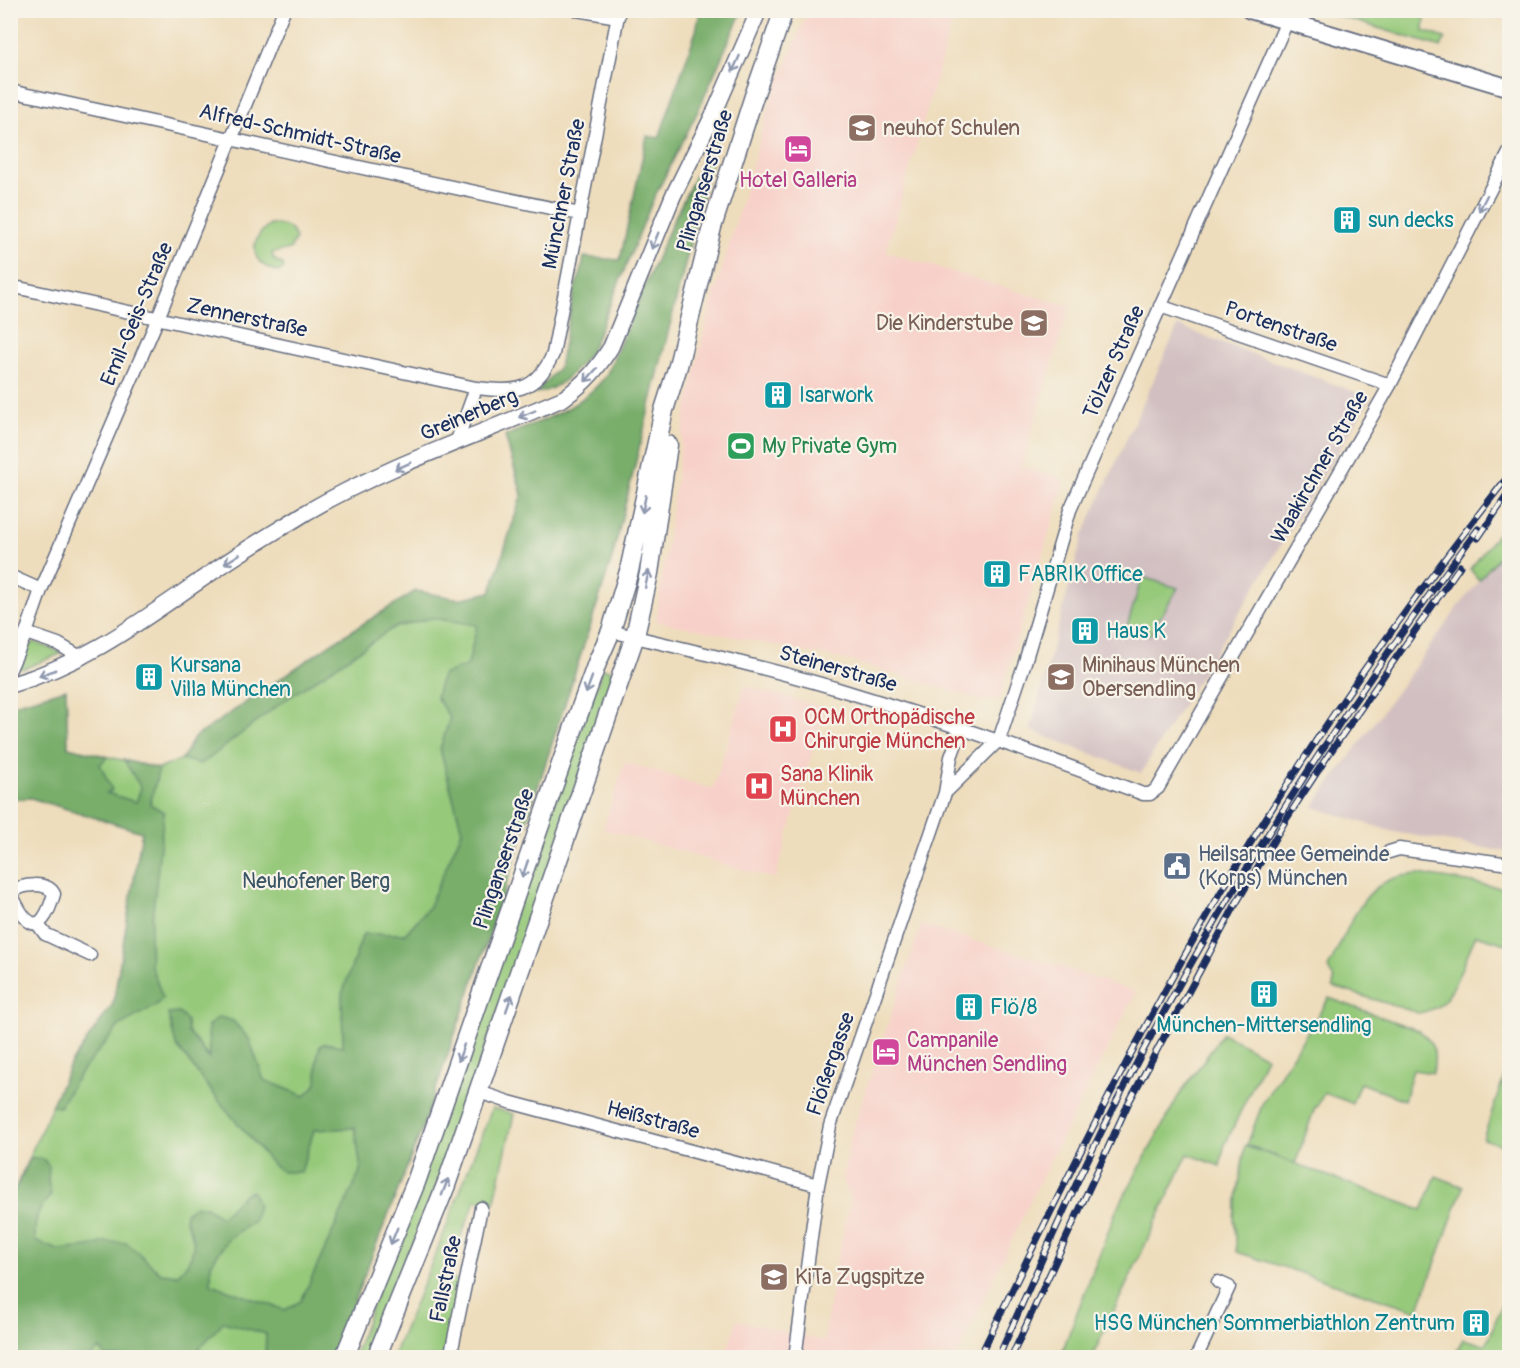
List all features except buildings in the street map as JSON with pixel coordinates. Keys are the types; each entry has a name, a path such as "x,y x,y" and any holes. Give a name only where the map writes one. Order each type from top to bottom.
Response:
{"main road":[{"name":"Plinganserstraße","path":"344,1358 416,1182 575,724 611,631 629,572 664,410 678,366 712,227 784,10"},
{"path":"1250,10 1290,16 1509,88"},
{"name":"Plinganserstraße","path":"376,1358 446,1185 635,636 649,573 678,366"}],"street":[{"name":"Emil-Geis-Straße","path":"10,669 41,590 158,318 284,10"},
{"path":"577,10 619,14"},
{"name":"Greinerberg","path":"10,685 51,672 82,658 113,640 212,572 310,511 456,442 564,398 584,384 597,369 611,346 673,196 716,109 759,10"},
{"name":"Münchner Straße","path":"536,381 553,354 619,14"},
{"name":"Tölzer Straße","path":"999,740 1025,662 1070,510 1290,16"},
{"name":"Alfred-Schmidt-Straße","path":"10,91 380,173 580,214"},
{"name":"Waakirchner Straße","path":"1150,794 1158,788 1390,385 1509,151"},
{"name":"Zennerstraße","path":"10,286 476,388 508,391 521,389 536,381"},
{"name":"Portenstraße","path":"1160,306 1390,385"},
{"path":"456,442 476,388"},
{"path":"10,576 41,590"},
{"name":"Steinerstraße","path":"611,631 763,668 962,727 1143,794 1150,794"},
{"path":"26,633 58,644 82,658"},
{"name":"Flößergasse","path":"795,1358 818,1185 830,1126 945,793 951,757 962,727"},
{"name":"Flößergasse","path":"945,793 999,740"},
{"path":"1389,852 1399,849 1509,864"},
{"path":"37,923 44,918 53,897 53,891 42,885 18,888 11,892 25,920 37,923 45,934 90,955"},
{"name":"Heißstraße","path":"479,1092 818,1185"},
{"name":"Fallstraße","path":"450,1358 481,1208"},
{"path":"1196,1358 1229,1287 1218,1282"}],"shaded area":[{"path":"808,11 912,11 952,22 886,252 1070,307 1021,466 1065,480 999,699 982,700 847,660 656,621 685,417 706,323 770,104"},
{"path":"1178,326 1371,398 1141,773 1030,730 1083,535"},
{"path":"1505,548 1509,552 1509,852 1394,832 1313,807 1462,602"},
{"name":"Sana Klinik München","path":"745,686 825,708 775,879 603,829 625,762 713,789"},
{"path":"921,925 1053,964 1136,992 1033,1195 957,1357 724,1358 737,1320 824,1341 834,1274 851,1198 842,1179 851,1135"}],"green space":[{"path":"700,11 742,11 698,111 653,200 591,351 574,372 560,383 553,388 536,393 559,367 575,287 584,257 620,260 647,136 659,138 696,31"},
{"path":"1322,11 1413,11 1425,14 1424,31 1445,38 1441,47"},
{"name":"Neuhofener Berg","path":"721,122 612,558 503,895 422,1129 332,1357 11,1357 10,1200 71,1063 113,1004 142,832 31,798 11,799 11,705 66,689 68,747 159,769 182,759 194,738 334,642 416,591 459,599 491,592 522,494 505,436 547,419 573,405 585,397 606,376 674,219"},
{"path":"691,185 699,187 703,192 612,558 503,895 422,1129 332,1357 265,1357 266,1334 223,1322 192,1357 106,1357 100,1349 89,1357 11,1357 10,1200 31,1157 44,1160 49,1166 48,1181 51,1195 37,1216 35,1241 58,1250 89,1247 105,1242 127,1243 161,1273 177,1275 191,1256 193,1243 185,1220 186,1213 195,1205 206,1207 221,1217 244,1194 252,1191 258,1204 254,1221 229,1238 211,1264 211,1284 285,1310 301,1301 361,1170 355,1128 314,1130 301,1172 282,1172 272,1164 219,1101 176,1045 168,1014 179,1013 187,1021 188,1032 209,1058 208,1026 219,1017 233,1021 249,1039 264,1080 305,1096 317,1083 317,1056 320,1047 323,1044 343,1046 342,994 363,934 405,934 428,908 462,831 440,749 450,718 436,697 442,675 468,665 477,625 431,618 393,628 278,705 207,760 199,764 182,759 194,738 334,642 416,591 459,599 491,592 522,494 505,436 547,419 573,405 585,397 606,376"},
{"path":"270,224 286,227 292,231 296,239 290,249 272,253 277,262 283,264 284,268 279,272 262,264 255,251 258,238"},
{"path":"1509,519 1509,552 1505,549 1479,580 1470,569"},
{"path":"1142,577 1178,588 1150,635 1126,630"},
{"path":"34,642 63,653 23,669 19,668 28,647"},
{"path":"603,668 617,673 434,1192 368,1357 353,1358"},
{"path":"66,689 68,747 108,757 100,764 112,790 107,793 136,802 141,788 124,760 159,769 150,804 164,812 150,938 151,966 163,998 155,1006 120,1025 81,1072 59,1107 51,1106 71,1063 113,1004 142,832 31,798 11,799 11,705"},
{"path":"1419,874 1509,889 1509,945 1476,935 1453,988 1445,1000 1437,1007 1427,1011 1418,1013 1333,987 1334,980 1328,968 1363,902 1388,880"},
{"path":"1329,998 1420,1031 1434,1050 1433,1073 1413,1070 1404,1100 1360,1083 1352,1103 1324,1093 1315,1107 1295,1164 1422,1210 1436,1176 1463,1187 1418,1311 1237,1252 1234,1217 1245,1146 1294,1163 1247,1145 1263,1102"},
{"path":"1223,1033 1266,1057 1224,1147 1220,1166 1188,1154 1092,1357 1060,1357 1116,1211 1178,1097"},
{"path":"1510,1062 1509,1148 1483,1139"},
{"path":"492,1108 514,1114 494,1204 476,1200 446,1273 460,1282 446,1357 392,1358 438,1248"},
{"path":"1508,1286 1510,1287 1509,1357 1454,1357 1463,1339 1484,1345 1490,1336"}],"railway":[{"path":"979,1358 1156,1006 1221,892 1288,784 1358,678 1510,474"},
{"path":"1478,538 1510,491"},
{"path":"998,1358 1102,1131 1157,1024 1198,951 1285,806 1331,736 1478,529"},
{"path":"1011,1358 1129,1102 1237,902 1287,818 1327,757 1460,566"}],"place":[{"name":"neuhof Schulen","path":"862,128"},
{"name":"Hotel Galleria","path":"798,149"},
{"name":"sun decks","path":"1347,220"},
{"name":"Die Kinderstube","path":"1034,323"},
{"name":"Isarwork","path":"778,395"},
{"name":"My Private Gym","path":"741,446"},
{"name":"FABRIK Office","path":"997,574"},
{"name":"Haus K","path":"1085,631"},
{"name":"Kursana Villa München","path":"149,677"},
{"name":"Minihaus München Obersendling","path":"1061,677"},
{"name":"OCM Orthopädische Chirurgie München","path":"783,729"},
{"name":"Sana Klinik München","path":"759,786"},
{"name":"Heilsarmee Gemeinde (Korps) München","path":"1177,866"},
{"name":"München-Mittersendling","path":"1264,994"},
{"name":"Flö/8","path":"969,1007"},
{"name":"Campanile München Sendling","path":"886,1052"},
{"name":"KiTa Zugspitze","path":"774,1277"},
{"name":"HSG München Sommerbiathlon Zentrum","path":"1476,1323"}]}
